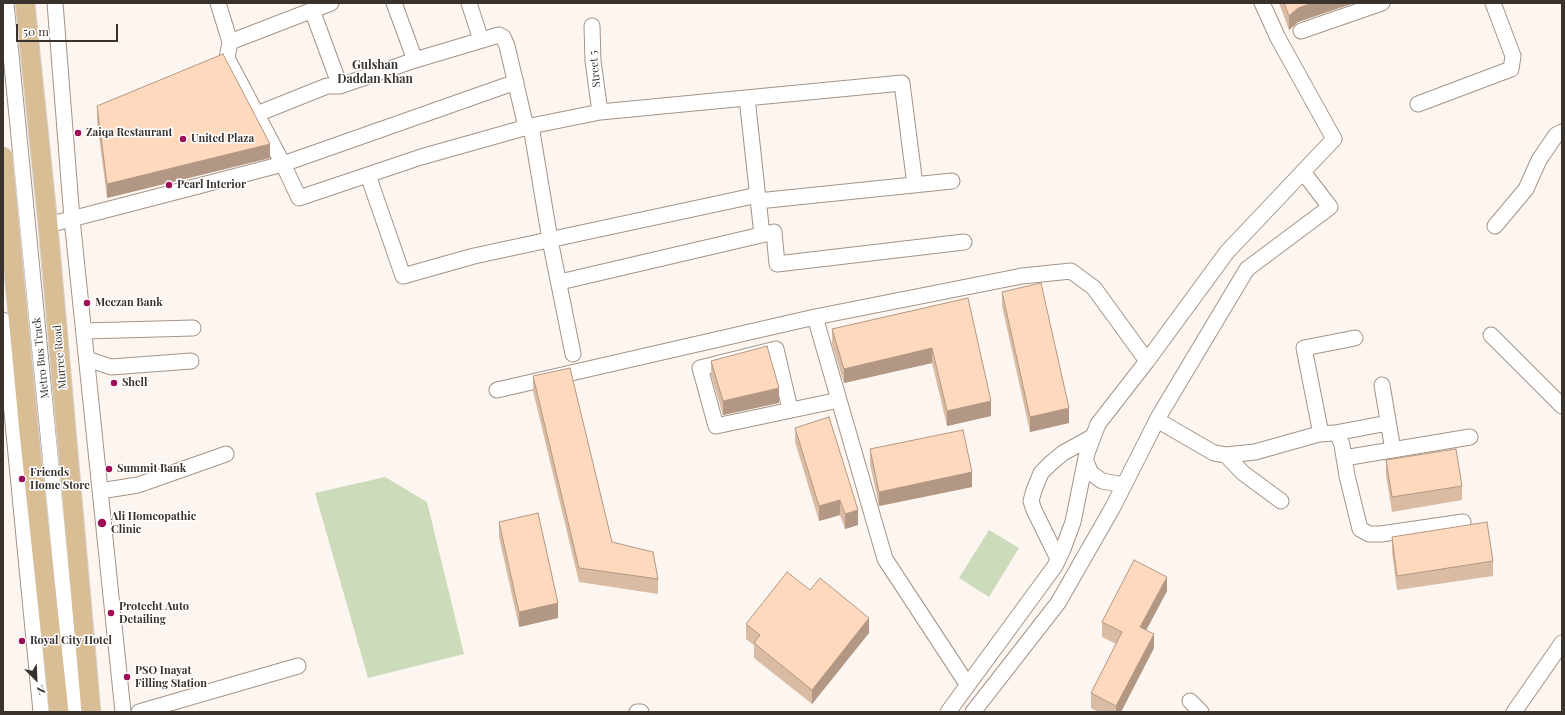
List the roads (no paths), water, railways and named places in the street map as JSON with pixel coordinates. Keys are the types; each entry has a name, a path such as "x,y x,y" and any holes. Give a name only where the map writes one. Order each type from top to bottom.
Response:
{"main road":[{"name":"Murree Road","path":"25,3 48,225 91,712"},
{"path":"3,157 16,436 59,712"}],"street":[{"name":"Metro Bus Track","path":"6,3 75,712"},
{"path":"55,3 72,219 123,712"},
{"path":"218,3 230,42 227,58 283,164 299,198 421,156 528,126 600,112 902,83 915,185"},
{"path":"230,42 331,3"},
{"path":"394,3 415,60"},
{"path":"469,3 481,40"},
{"path":"948,712 1056,563 1073,522 1092,436 1098,424 1147,361 1227,252 1334,139 1278,38 1262,3"},
{"path":"1301,31 1382,3"},
{"path":"1418,104 1511,69 1513,56 1493,3"},
{"path":"312,10 340,86"},
{"name":"Street 5","path":"592,26 592,61 600,112"},
{"path":"257,114 327,86 340,86 415,60 481,40 499,35 504,37 528,126 573,354"},
{"path":"48,225 283,164 516,82"},
{"path":"747,98 762,234"},
{"path":"1495,226 1526,189 1539,160 1556,135 1562,132"},
{"path":"973,712 1047,619 1074,577 1124,485 1157,420 1247,268 1330,207 1303,172"},
{"path":"368,175 403,276 474,256 758,198 952,181"},
{"path":"560,282 774,232 777,264 964,242"},
{"path":"1227,252 1247,268"},
{"path":"498,390 815,317 1022,276 1071,271 1094,288 1147,361"},
{"path":"815,317 885,559 967,684"},
{"path":"3,320 16,436 41,712"},
{"path":"84,331 193,328"},
{"path":"1491,335 1562,406"},
{"path":"1328,434 1304,348 1355,338"},
{"path":"790,409 776,349 700,368 716,426 790,409 839,400"},
{"path":"87,359 111,367 191,361"},
{"path":"1382,385 1393,450"},
{"path":"1157,420 1214,453 1226,454 1255,452 1328,434 1388,423"},
{"path":"1328,434 1339,437 1342,444 1360,529 1370,534 1381,534 1463,522"},
{"path":"1074,577 1056,563 1034,510 1032,501 1034,490 1041,473 1063,454 1092,436"},
{"path":"1344,458 1470,437"},
{"path":"100,491 138,485 226,454"},
{"path":"1226,454 1243,473 1281,501"},
{"path":"1086,462 1091,473 1102,481 1124,485"},
{"path":"1514,712 1562,642"},
{"path":"139,712 298,666"},
{"path":"1190,701 1201,712"}],"place":[{"name":"Zaiqa Restaurant","path":"78,133"},
{"name":"United Plaza","path":"183,139"},
{"name":"Pearl Interior","path":"169,185"},
{"name":"Meezan Bank","path":"87,303"},
{"name":"Shell","path":"114,383"},
{"name":"Summit Bank","path":"109,469"},
{"name":"Friends Home Store","path":"22,479"},
{"name":"Ali Homeopathic Clinic","path":"102,523"},
{"name":"Protecht Auto Detailing","path":"111,613"},
{"name":"Royal City Hotel","path":"22,641"},
{"name":"PSO Inayat Filling Station","path":"127,677"}],"district":[{"name":"Gulshan Daddan Khan","path":"375,72"}]}
